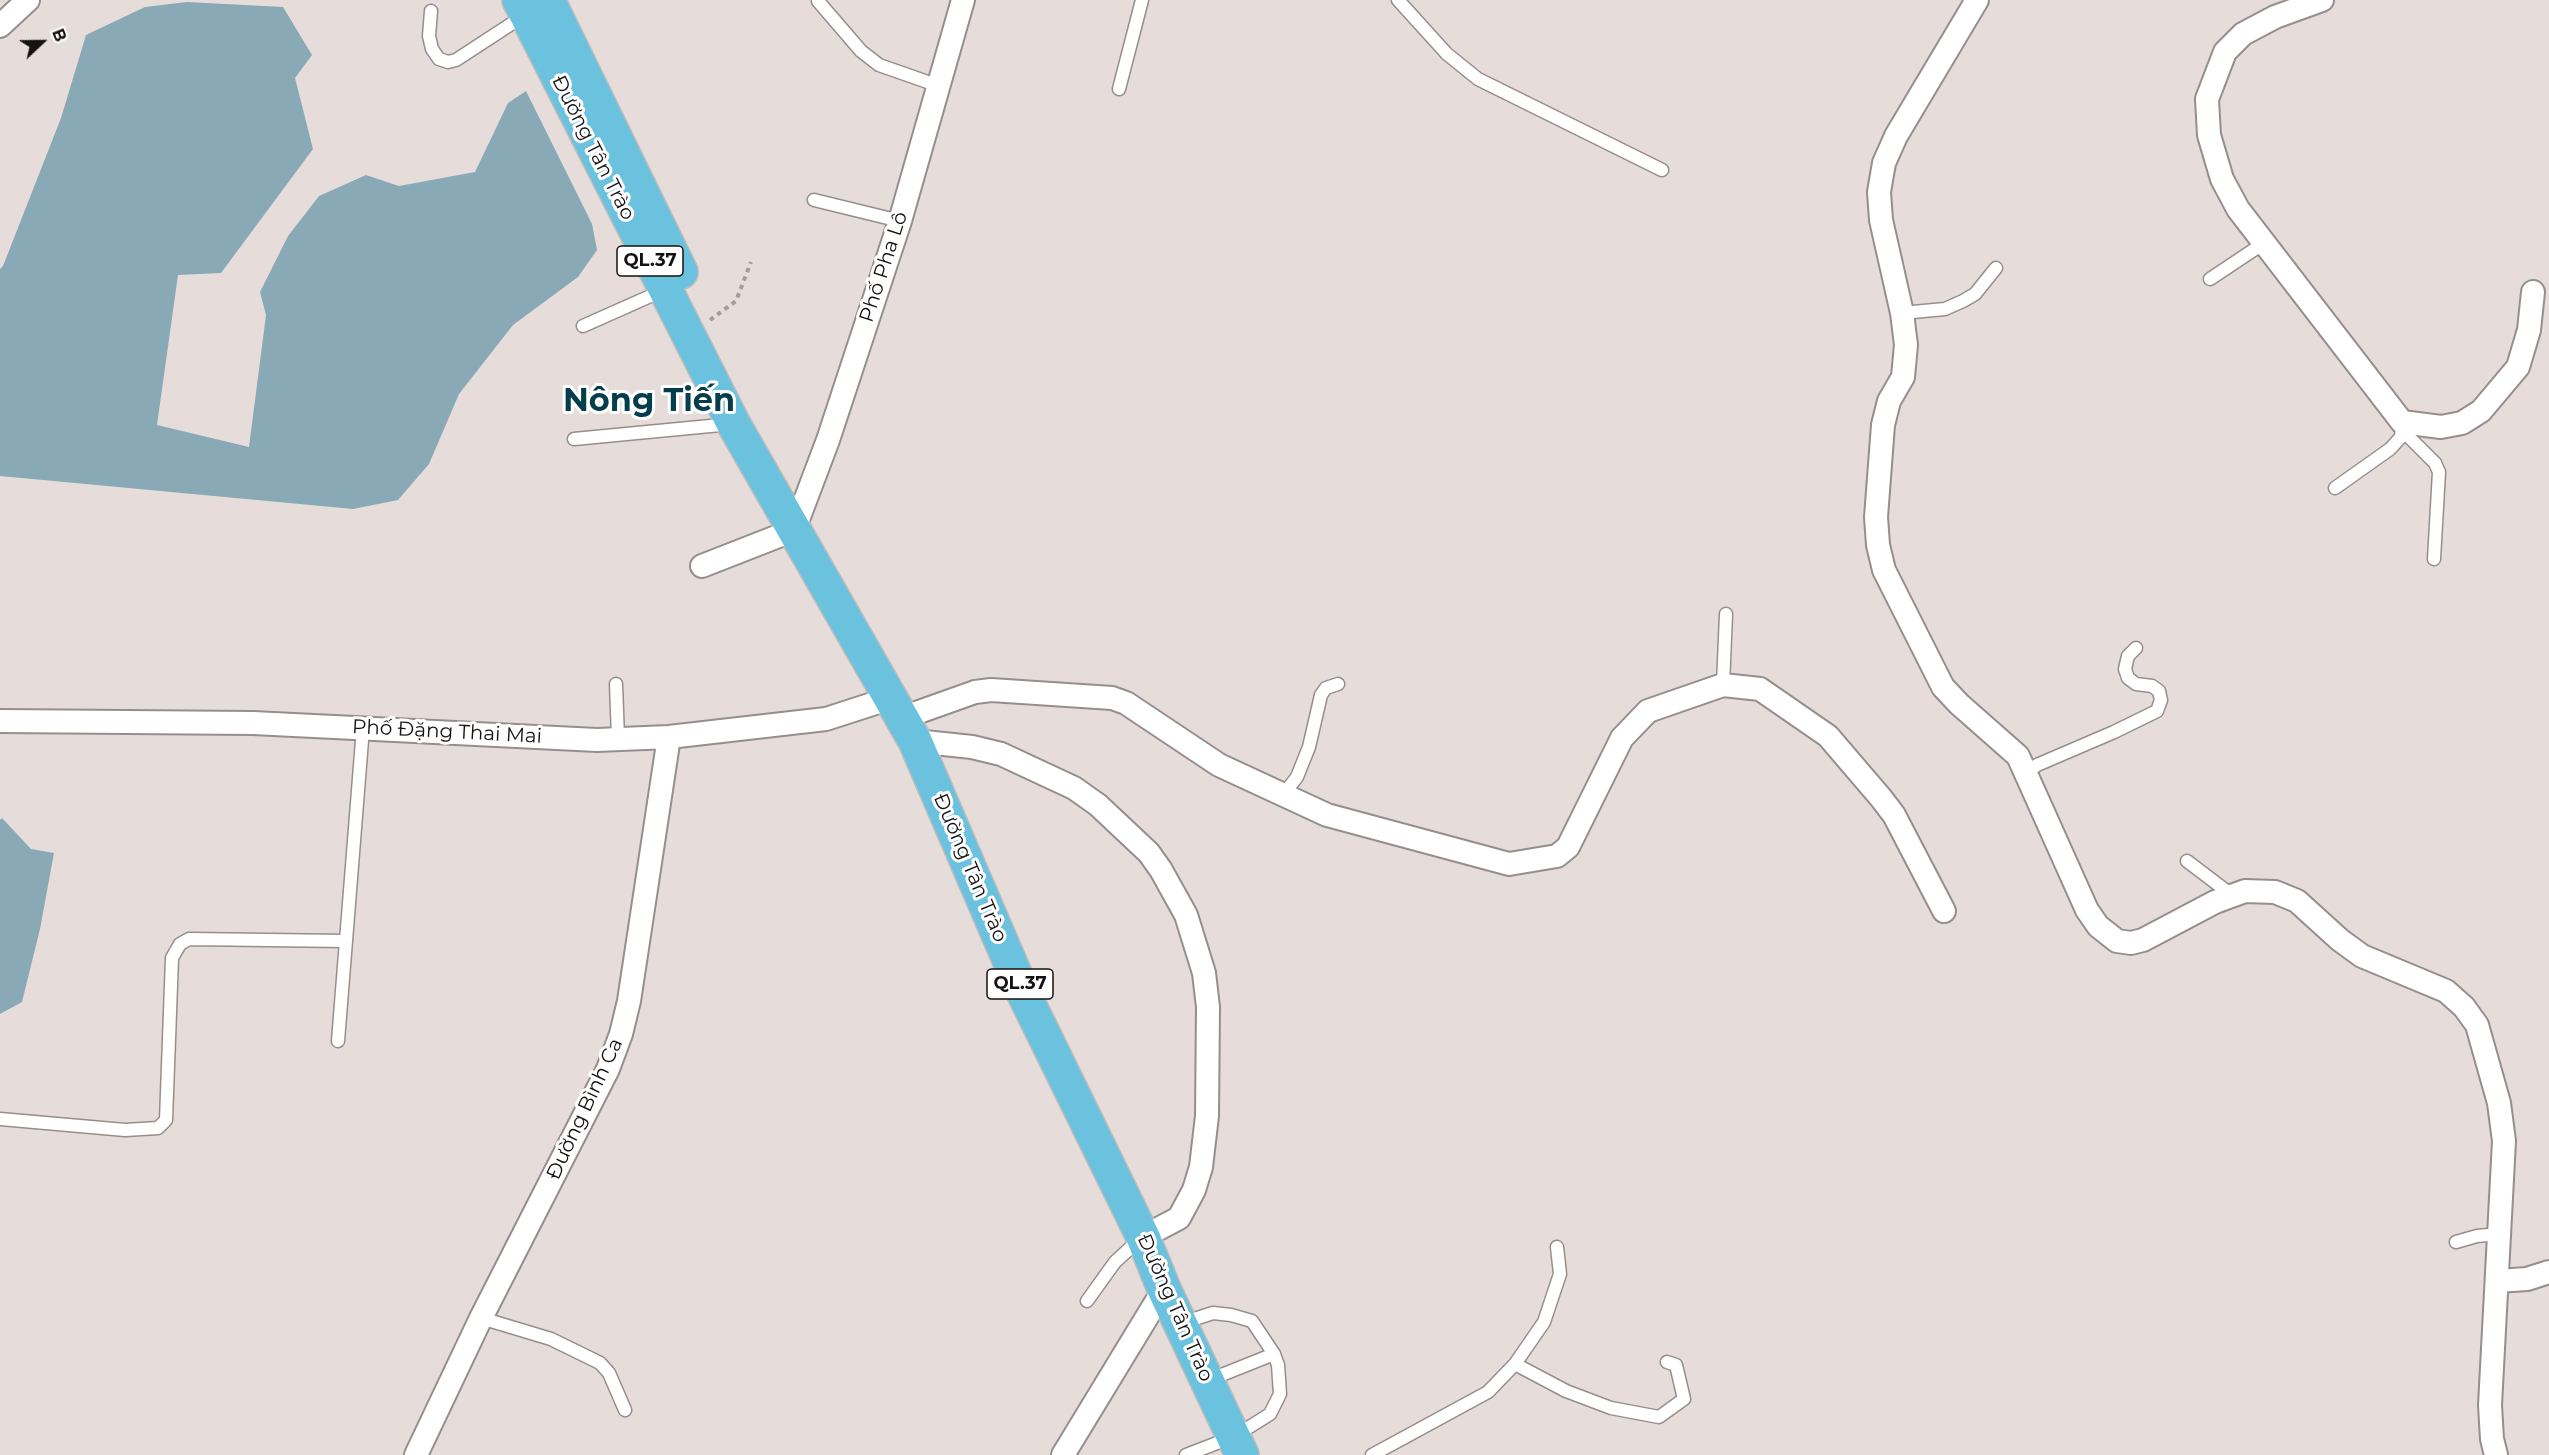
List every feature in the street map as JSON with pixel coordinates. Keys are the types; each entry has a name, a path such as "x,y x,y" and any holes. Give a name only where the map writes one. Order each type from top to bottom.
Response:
{"highway":[{"name":"Đường Tân Trào","path":"536,6 664,290 733,423 902,719 1022,990 1143,1237 1164,1289 1238,1446"},
{"name":"Đường Tân Trào","path":"536,6 706,322 763,438 790,524"}],"street":[{"path":"0,26 28,0"},
{"name":"Phố Pha Lô","path":"790,524 828,440 900,221 963,0"},
{"path":"1977,0 1896,136 1884,163 1879,192 1881,220 1902,314 1906,345 1903,376 1889,400 1883,425 1876,517 1878,545 1884,570 1943,687 2018,756 2087,910 2098,926 2117,941 2131,943 2143,940 2215,903 2245,891 2275,892 2297,901 2340,940 2362,956 2446,991 2464,1007 2477,1025 2499,1103 2504,1141 2490,1405 2492,1439 2496,1455"},
{"path":"2322,0 2275,17 2244,34 2225,52 2207,99 2209,135 2222,179 2238,209 2402,426 2442,427 2462,423 2481,411 2518,367 2529,330 2533,292"},
{"path":"702,566 790,524"},
{"path":"1723,685 1760,689 1828,736 1894,815 1944,911"},
{"name":"Phố Đặng Thai Mai","path":"0,721 253,723 597,740 669,737 826,719 902,719 975,692 991,690 1112,698 1126,703 1219,765 1327,814 1509,864 1557,856 1568,847 1622,738 1631,726 1648,711 1723,685"},
{"path":"902,719 972,747 1001,754 1074,788 1098,805 1149,854 1161,870 1186,915 1203,973 1208,1007 1207,1116 1201,1167 1194,1190 1179,1218 1143,1237"},
{"name":"Đường Bình Ca","path":"416,1455 482,1318 608,1069 621,1034 629,1001 669,737"},
{"path":"2498,1281 2527,1278 2549,1272"},
{"path":"1063,1455 1164,1289"}],"lane":[{"path":"1119,89 1142,0"},
{"path":"1398,0 1447,54 1478,80 1662,170"},
{"path":"818,1 861,51 879,65 939,86"},
{"path":"431,11 429,36 432,49 439,60 448,62 456,60 536,6"},
{"path":"814,200 900,221"},
{"path":"2210,279 2264,243"},
{"path":"1902,314 1945,309 1964,301 1975,294 1996,268"},
{"path":"583,326 664,290"},
{"path":"574,438 733,423"},
{"path":"2335,488 2391,449 2401,437 2402,426"},
{"path":"2402,426 2435,463 2439,472 2434,559"},
{"path":"1723,685 1726,614"},
{"path":"2027,772 2037,765 2157,711 2161,700 2159,691 2152,686 2136,684 2128,678 2125,669 2128,656 2136,648"},
{"path":"615,684 618,738"},
{"path":"1284,795 1297,777 1309,747 1322,695 1326,688 1338,684"},
{"path":"338,1041 363,728"},
{"path":"2187,861 2233,896"},
{"path":"0,1119 125,1130 158,1128 166,1120 172,958 180,944 189,939 345,941"},
{"path":"2456,1242 2477,1236 2500,1234"},
{"path":"1087,1301 1115,1262 1143,1237"},
{"path":"1372,1455 1488,1392 1515,1364 1544,1322 1560,1274 1557,1247"},
{"path":"1181,1324 1213,1313 1252,1321 1274,1354 1278,1365 1280,1394 1270,1414 1238,1446 1186,1455"},
{"path":"482,1318 551,1339 600,1363 609,1373 625,1410"},
{"path":"1208,1380 1274,1354"},
{"path":"1515,1364 1566,1391 1611,1408 1659,1417 1684,1399 1676,1365 1667,1362"}],"path":[{"path":"706,322 736,301 751,262"}],"water":[{"path":"187,2 283,7 312,55 295,78 313,149 221,273 178,275 157,425 249,447 266,315 260,292 288,236 319,196 366,175 399,186 475,172 508,103 526,91 592,224 597,250 578,277 513,325 459,394 429,464 398,500 353,509 0,476 0,269 61,118 86,35 145,7"},
{"path":"2,818 31,849 54,853 40,929 22,1002 0,1014 0,820"}],"district":[{"name":"Nông Tiến","path":"649,402"}]}
